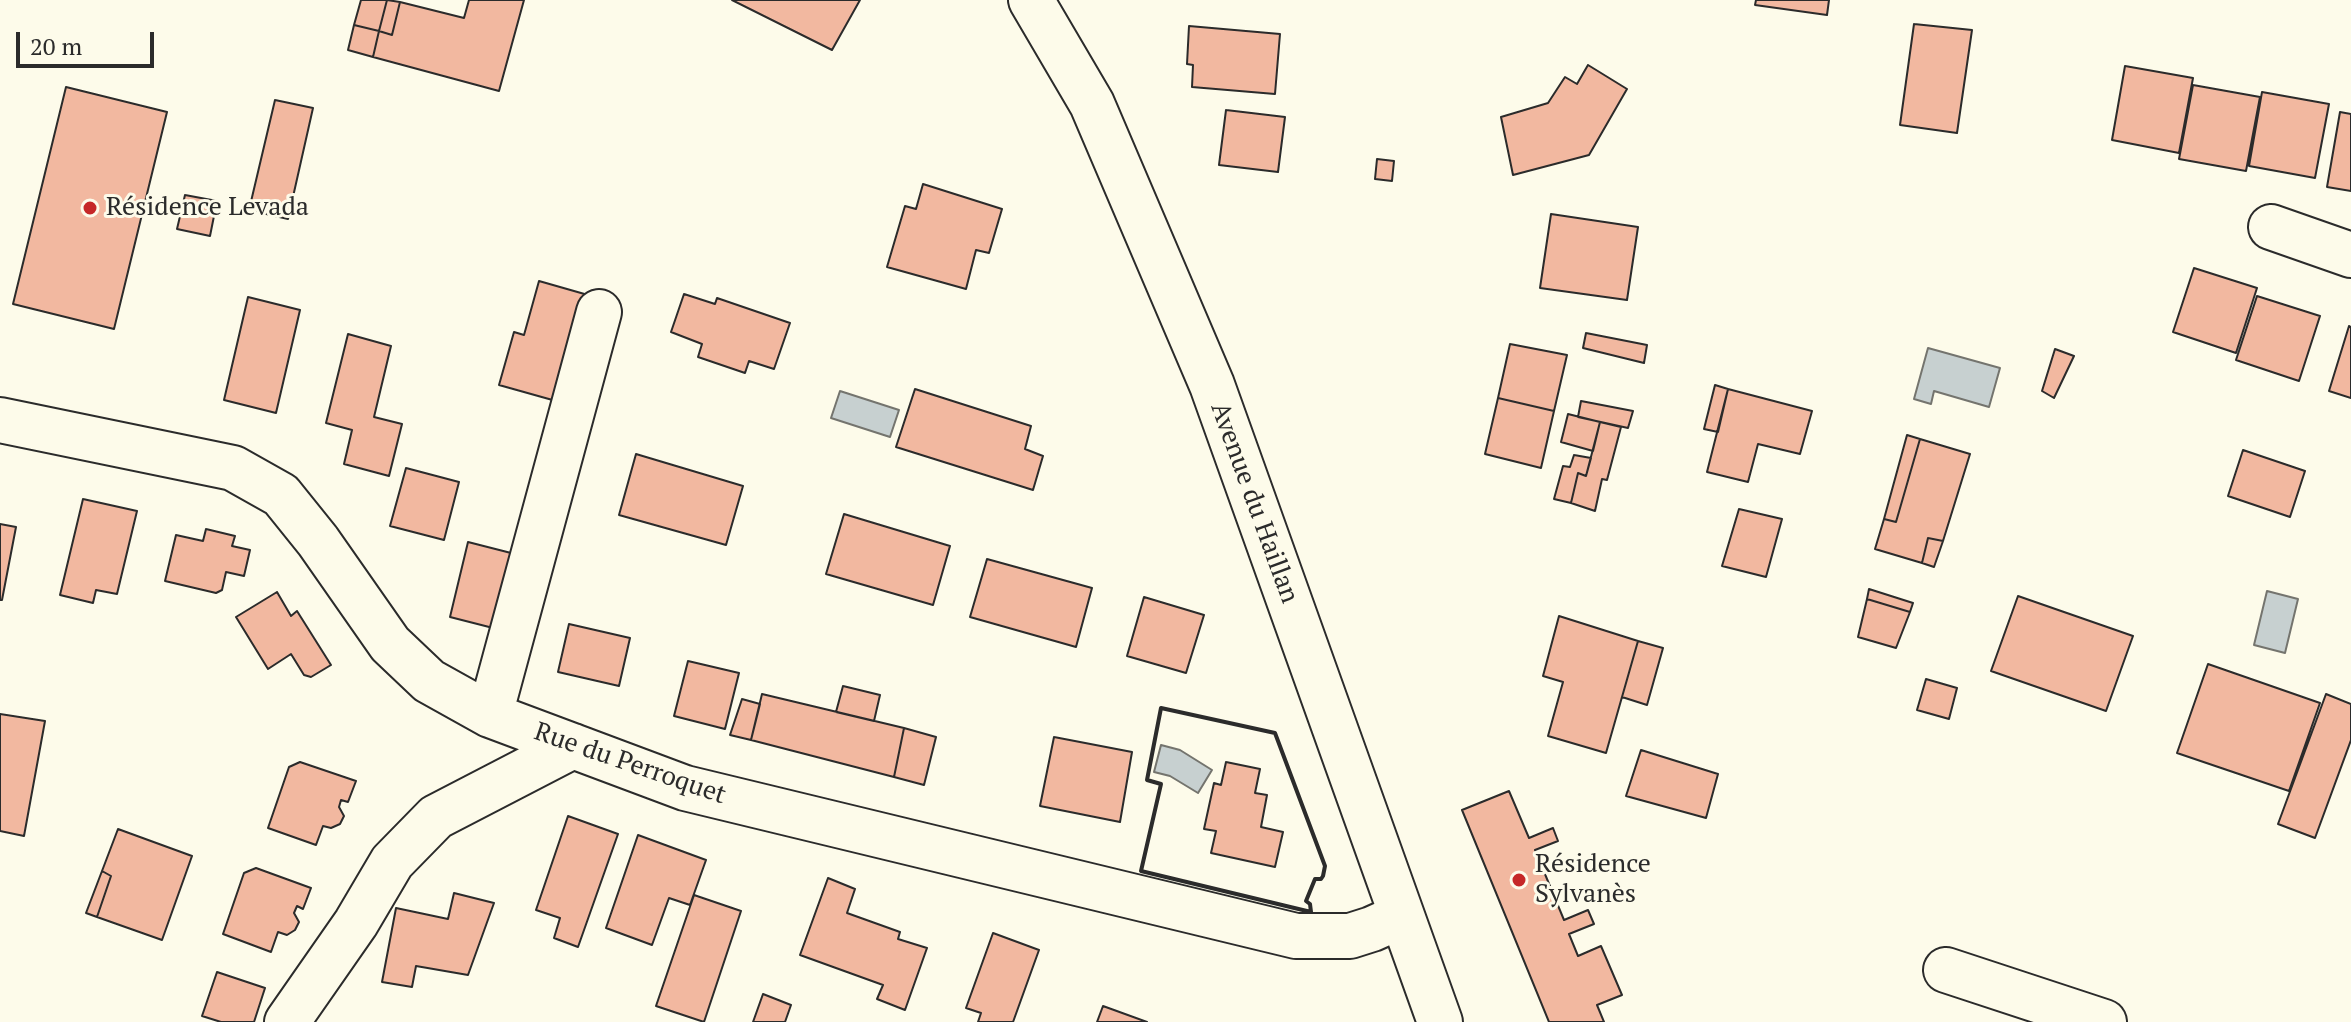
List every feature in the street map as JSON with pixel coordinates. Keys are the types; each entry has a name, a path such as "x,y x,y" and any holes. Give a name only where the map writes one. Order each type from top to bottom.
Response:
{"street":[{"name":"Avenue du Haillan","path":"1031,0 1092,104 1212,385 1440,1022"},
{"path":"2271,227 2351,255"},
{"path":"490,715 599,312"},
{"name":"Rue du Perroquet","path":"0,420 233,468 281,495 318,541 390,644 429,681 490,715 685,788 1296,936 1350,936 1401,916"},
{"path":"287,1022 356,923 392,862 436,817 573,746"},
{"path":"1946,970 2104,1022"}],"shaded area":[{"path":"1928,348 2000,368 1989,407 1934,391 1931,404 1914,399"},
{"path":"840,391 899,410 890,437 831,418"},
{"path":"2267,591 2298,599 2285,653 2254,645"},
{"path":"1161,745 1180,750 1212,770 1198,793 1170,776 1154,772"}],"building":[{"path":"361,0 387,0 379,31 354,25"},
{"path":"387,0 400,2 392,35 379,31"},
{"path":"469,0 524,0 499,91 373,57 379,31 392,35 400,2 464,18"},
{"path":"732,0 860,0 832,50"},
{"path":"1756,0 1829,0 1827,15 1755,5"},
{"path":"1914,24 1972,30 1957,133 1900,125"},
{"path":"354,25 379,31 373,57 348,50"},
{"path":"1189,26 1280,34 1275,94 1192,87 1193,65 1187,64"},
{"path":"1588,65 1627,89 1589,155 1513,175 1501,117 1548,103 1565,77 1577,84"},
{"path":"2125,66 2193,78 2179,153 2112,140"},
{"path":"2193,85 2260,97 2246,171 2179,159"},
{"name":"Résidence Levada","path":"66,87 167,112 114,329 13,304"},
{"path":"2262,92 2329,104 2315,178 2249,166"},
{"path":"275,100 313,108 288,219 249,210"},
{"path":"1226,110 1285,117 1278,172 1219,165"},
{"path":"2340,112 2351,114 2351,191 2327,187"},
{"path":"1377,159 1394,161 1392,181 1375,179"},
{"path":"923,184 1002,209 989,253 976,250 966,289 887,267 905,206 916,209"},
{"path":"185,195 217,201 210,236 177,229"},
{"path":"1551,214 1638,227 1627,300 1540,288"},
{"path":"2194,268 2257,288 2236,353 2173,332"},
{"path":"539,281 595,297 556,401 499,385 514,332 524,335"},
{"path":"684,294 715,304 717,298 790,323 774,369 749,361 745,373 698,357 702,344 671,332"},
{"path":"2257,296 2320,316 2299,381 2236,360"},
{"path":"248,297 300,310 276,413 224,400"},
{"path":"2351,327 2351,398 2329,391"},
{"path":"1586,333 1647,345 1644,363 1583,348"},
{"path":"348,334 391,346 374,417 402,424 389,476 344,464 352,430 326,423"},
{"path":"1510,344 1567,355 1554,411 1498,398"},
{"path":"2055,349 2074,356 2054,398 2042,391"},
{"path":"1715,385 1728,389 1718,432 1704,429"},
{"path":"915,389 1031,426 1025,449 1043,456 1033,490 896,447"},
{"path":"1728,389 1812,411 1800,454 1758,444 1748,482 1707,472"},
{"path":"1498,398 1554,411 1541,468 1485,454"},
{"path":"1581,401 1633,411 1628,428 1578,417"},
{"path":"1568,414 1600,422 1593,451 1561,442"},
{"path":"1600,422 1621,427 1607,480 1602,479 1595,511 1571,503 1578,473 1586,476"},
{"path":"1907,435 1920,439 1896,522 1884,519"},
{"path":"1920,439 1970,454 1943,541 1928,538 1922,563 1875,549 1884,519 1896,522"},
{"path":"2243,450 2305,471 2290,517 2228,496"},
{"path":"636,454 743,486 726,545 619,515"},
{"path":"1574,455 1591,458 1586,476 1578,473 1571,503 1554,499 1563,466 1570,467"},
{"path":"406,468 459,482 444,540 390,526"},
{"path":"83,499 137,511 117,594 96,590 93,603 60,595"},
{"path":"1739,509 1782,519 1766,577 1722,566"},
{"path":"844,514 950,546 933,605 826,574"},
{"path":"0,524 16,527 2,600 0,600"},
{"path":"206,529 235,536 232,546 250,550 244,576 226,572 222,590 216,593 165,581 176,535 203,541"},
{"path":"1928,538 1943,541 1934,567 1922,563"},
{"path":"468,542 515,554 497,629 450,617"},
{"path":"987,559 1092,588 1076,647 970,617"},
{"path":"1869,589 1913,603 1910,612 1867,599"},
{"path":"277,592 291,616 297,611 331,665 311,677 304,675 291,654 268,669 236,617"},
{"path":"2018,596 2133,636 2106,711 1991,671"},
{"path":"1144,597 1204,615 1186,673 1127,656"},
{"path":"1867,599 1910,612 1896,648 1858,637"},
{"path":"1559,616 1638,641 1606,753 1548,736 1563,682 1543,676"},
{"path":"569,624 630,638 619,686 558,672"},
{"path":"1638,641 1663,648 1647,705 1622,697"},
{"path":"688,661 739,673 725,729 674,716"},
{"path":"2208,664 2320,703 2289,791 2177,753"},
{"path":"1926,679 1957,688 1949,719 1917,710"},
{"path":"843,686 880,695 874,721 836,712"},
{"path":"762,694 904,728 894,777 751,740"},
{"path":"2326,694 2351,704 2351,740 2315,838 2278,824"},
{"path":"742,699 760,704 751,740 730,735"},
{"path":"0,714 45,721 24,836 0,831"},
{"path":"904,728 936,737 924,785 894,777"},
{"path":"1054,737 1132,752 1120,822 1040,806"},
{"path":"1641,750 1718,774 1706,818 1626,796"},
{"path":"300,762 356,781 348,802 341,800 339,807 344,816 340,824 331,828 323,826 316,845 268,828 289,767"},
{"path":"1226,762 1260,769 1255,793 1267,795 1261,827 1283,832 1275,867 1211,853 1216,831 1204,829 1214,783 1221,785"},
{"name":"Résidence Sylvanès","path":"1509,791 1529,838 1553,828 1558,841 1535,850 1564,920 1588,910 1594,924 1569,934 1578,956 1601,946 1622,995 1597,1005 1604,1022 1549,1022 1462,810"},
{"path":"568,816 618,834 578,947 554,938 560,918 536,910"},
{"path":"118,829 192,856 162,940 97,917 111,876 102,871"},
{"path":"638,835 706,860 690,905 669,898 652,945 606,928"},
{"path":"256,868 311,888 303,909 297,906 294,913 299,922 295,930 287,935 278,932 271,952 223,934 244,873"},
{"path":"102,871 111,876 97,917 86,913"},
{"path":"828,878 855,889 847,913 900,932 898,939 927,948 905,1010 877,999 883,985 800,955"},
{"path":"454,893 494,903 468,975 416,966 412,987 382,982 396,908 448,919"},
{"path":"694,895 741,911 704,1022 656,1006"},
{"path":"993,933 1039,950 1013,1022 978,1022 981,1013 966,1008"},
{"path":"217,972 265,988 254,1022 221,1022 202,1016"},
{"path":"763,994 791,1005 785,1022 753,1022"},
{"path":"1103,1006 1147,1022 1097,1022"}],"wall":[{"path":"1161,708 1275,733 1325,866 1323,876 1315,879 1306,901 1310,904 1311,912 1141,871 1161,784 1147,780 1161,708"}],"place":[{"name":"Résidence Levada","path":"90,208"},
{"name":"Résidence Sylvanès","path":"1519,880"}]}
